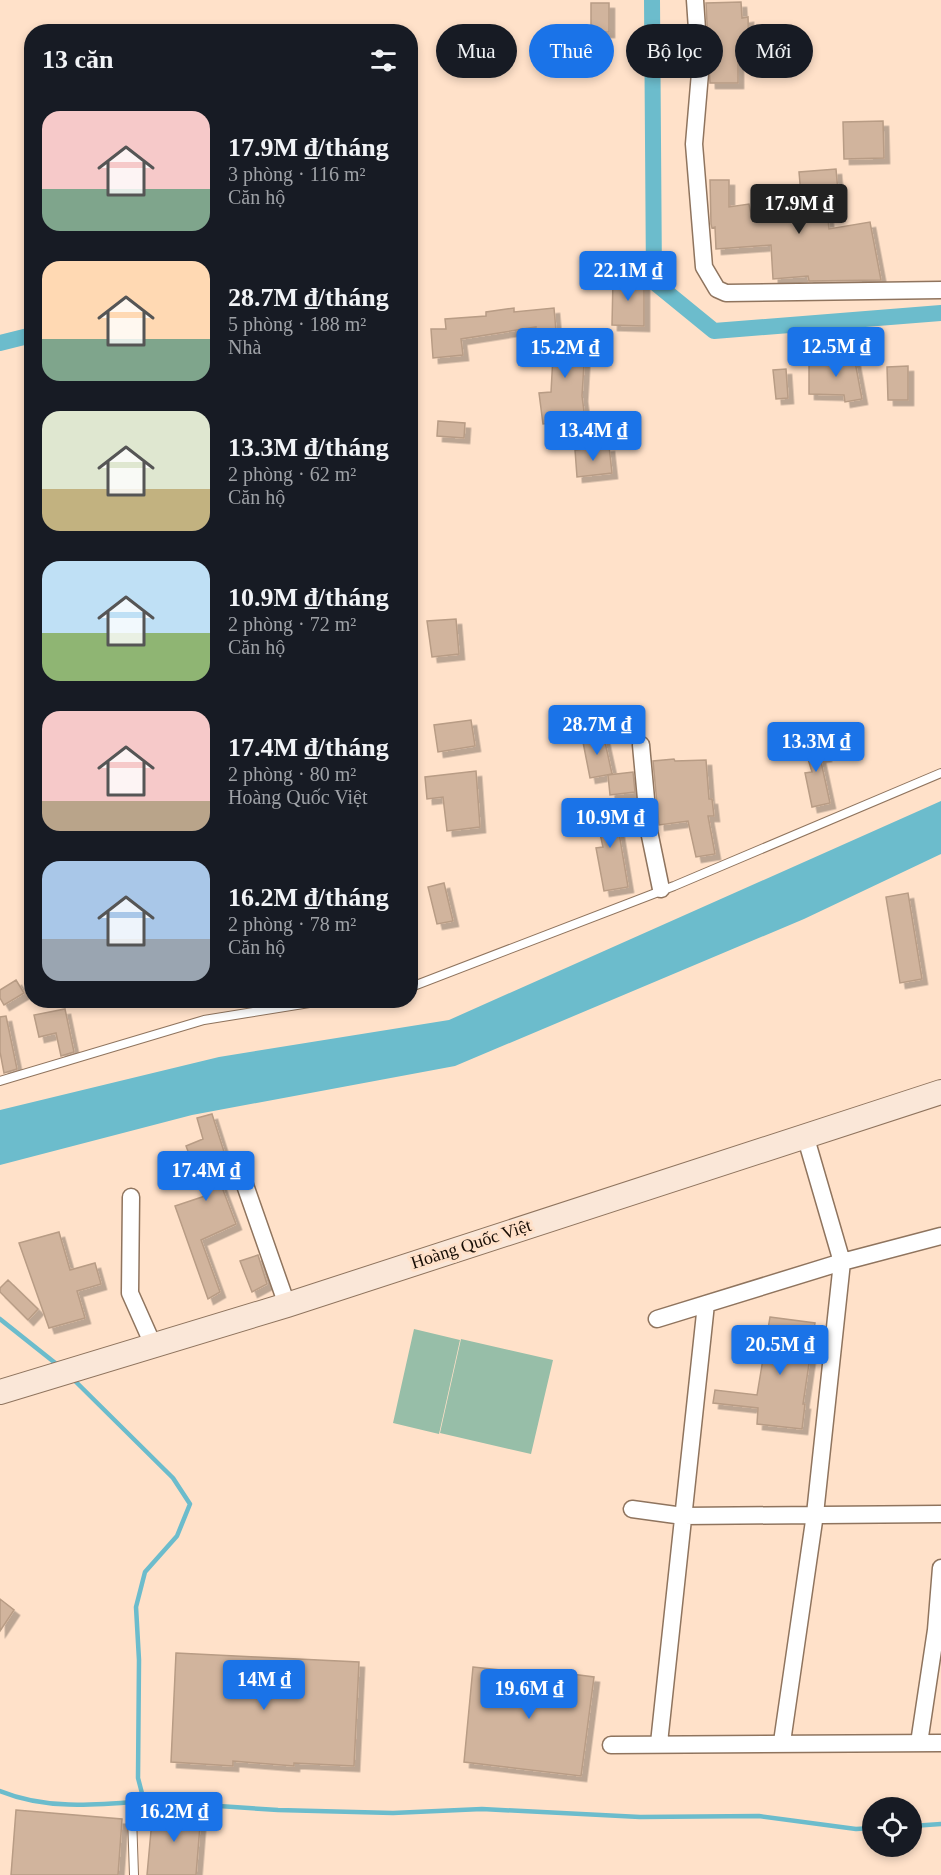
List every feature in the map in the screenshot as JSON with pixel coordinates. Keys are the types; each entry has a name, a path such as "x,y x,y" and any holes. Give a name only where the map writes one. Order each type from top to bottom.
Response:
{"street":[{"path":"694,0 700,73 694,144 704,267 717,289 726,293 748,294 941,290"},
{"path":"641,745 649,831 661,889"},
{"name":"Hoàng Quốc Việt","path":"0,1392 30,1381 103,1359 154,1347 287,1305 941,1092"},
{"path":"782,1742 815,1514 842,1262 805,1135"},
{"path":"245,1185 287,1305"},
{"path":"131,1197 130,1293 154,1347"},
{"path":"657,1319 842,1262 941,1236"},
{"path":"659,1743 706,1304"},
{"path":"632,1509 683,1516 941,1514"},
{"path":"919,1743 939,1630 941,1568"},
{"path":"611,1745 782,1742 941,1743"}],"lane":[{"path":"418,984 858,810 941,772"},
{"path":"0,1081 204,1020 278,1008"},
{"path":"132,1816 134,1875"}],"green space":[{"path":"414,1329 460,1340 439,1434 393,1423"},
{"path":"461,1339 553,1360 531,1454 440,1433"}],"water":[{"path":"941,801 941,854 804,919 455,1066 192,1115 0,1165 0,1110 219,1057 449,1020"}],"building":[{"path":"741,2 742,18 748,17 748,24 735,24 735,78 738,78 738,83 710,83 710,78 723,78 723,24 707,24 706,3"},
{"path":"591,3 609,3 609,24 591,24"},
{"path":"883,121 884,158 844,159 843,122"},
{"path":"836,169 838,192 825,193 829,229 870,222 881,280 809,281 808,276 773,279 771,245 716,249 715,227 712,228 711,224 710,180 729,180 729,207 749,204 752,220 814,219 811,194 801,195 799,172"},
{"path":"613,278 644,278 644,326 612,325"},
{"path":"514,308 514,312 554,308 556,331 536,333 536,327 461,339 463,355 433,358 431,329 446,329 445,319 486,316 486,312"},
{"path":"586,332 582,396 585,419 543,424 539,393 551,392 553,356 549,356 548,333"},
{"path":"853,351 862,399 845,402 844,395 809,394 809,364 838,365 836,354"},
{"path":"908,366 908,400 888,400 887,367"},
{"path":"786,369 788,398 776,399 773,370"},
{"path":"438,421 465,423 464,438 437,436"},
{"path":"609,446 612,473 577,477 575,450"},
{"path":"456,619 459,654 432,657 427,621"},
{"path":"471,720 475,746 438,752 434,725"},
{"path":"603,733 612,774 590,778 582,737"},
{"path":"821,738 826,756 820,757 830,803 812,807 805,773 812,772 803,743"},
{"path":"674,759 675,761 706,760 709,799 712,799 714,816 708,816 715,854 696,857 688,821 659,825 653,761"},
{"path":"476,771 480,827 447,831 443,797 427,799 425,777"},
{"path":"633,772 635,792 610,795 608,775"},
{"path":"614,803 628,887 604,891 596,848 603,847 594,807"},
{"path":"444,883 453,921 437,924 428,887"},
{"path":"908,893 922,979 900,983 886,897"},
{"path":"16,980 24,993 4,1005 0,998 0,990"},
{"path":"65,1009 74,1052 61,1056 56,1033 39,1037 34,1015"},
{"path":"6,1016 17,1069 4,1073 0,1052 0,1017"},
{"path":"212,1114 226,1158 212,1161 236,1224 201,1240 220,1292 208,1299 175,1206 205,1196 186,1146 203,1139 197,1118"},
{"path":"59,1232 70,1270 95,1263 101,1284 77,1291 85,1318 49,1328 19,1243"},
{"path":"258,1255 267,1284 252,1292 240,1261"},
{"path":"8,1280 38,1309 28,1320 0,1292 0,1288"},
{"path":"770,1317 815,1323 803,1404 805,1404 802,1429 757,1424 758,1408 713,1403 715,1390 757,1395"},
{"path":"0,1599 14,1610 0,1631"},
{"path":"176,1653 359,1662 354,1766 294,1763 294,1766 233,1761 233,1766 171,1762"},
{"path":"473,1667 548,1675 549,1671 594,1677 581,1776 464,1762"},
{"path":"153,1809 201,1813 196,1875 147,1875"},
{"path":"16,1810 122,1819 118,1875 11,1875"}],"waterway":[{"path":"652,0 654,282 714,331 941,313"},
{"path":"0,343 24,337"},
{"path":"0,1319 59,1366"},
{"path":"72,1378 173,1478 190,1504 177,1536 145,1572 136,1607 139,1660 138,1778 144,1801 278,1810 393,1813 482,1809 640,1817 759,1816 862,1829"},
{"path":"0,1791 53,1804 89,1805 144,1801"},
{"path":"922,1825 941,1824"}]}
